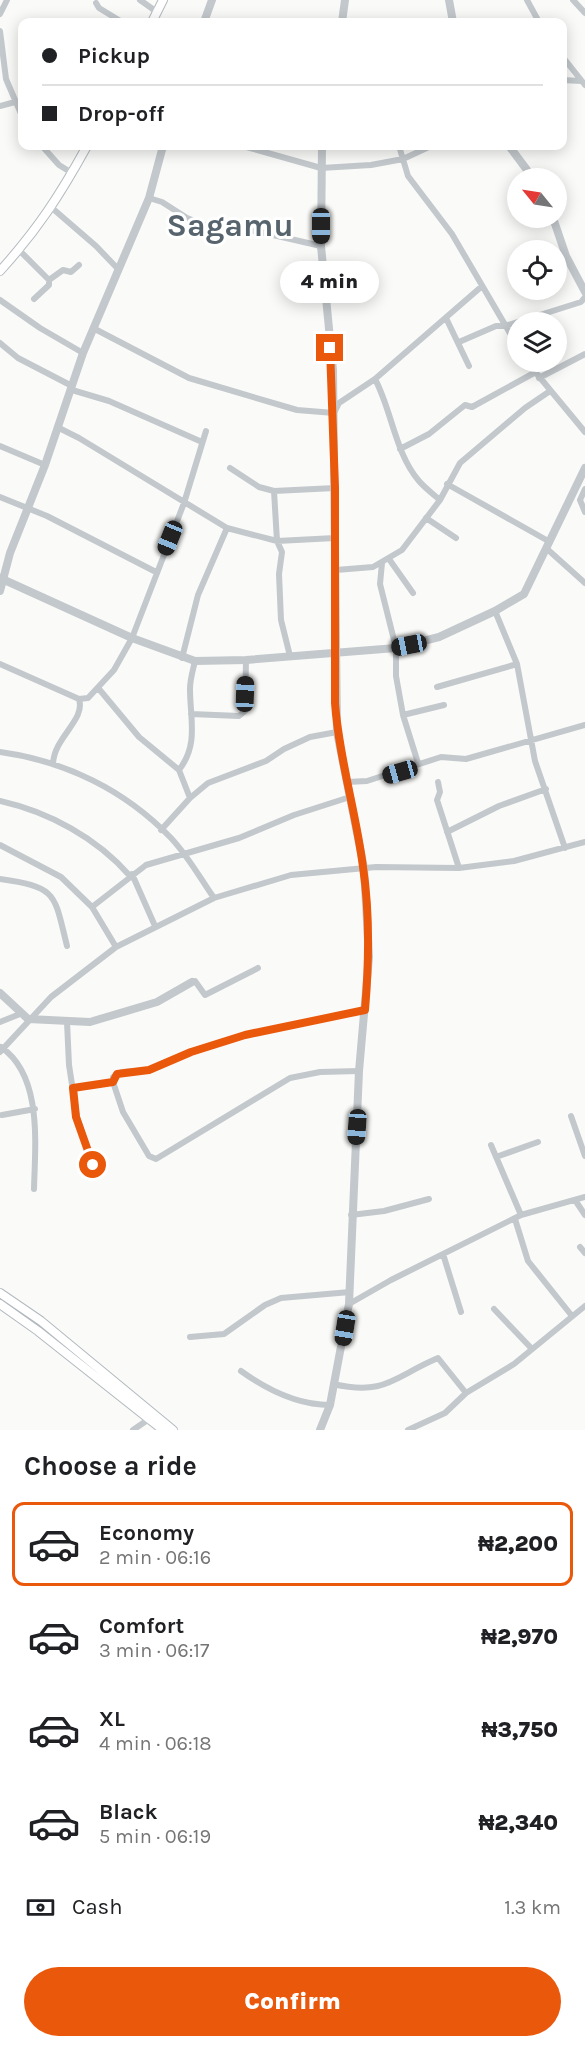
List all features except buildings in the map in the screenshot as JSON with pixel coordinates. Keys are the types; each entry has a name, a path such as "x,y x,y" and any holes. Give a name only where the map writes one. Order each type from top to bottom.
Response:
{"main road":[{"path":"154,18 163,0"},
{"path":"0,271 52,208 85,150"},
{"path":"0,1293 50,1327 173,1430"},
{"path":"0,1304 38,1331 163,1430"}],"street":[{"path":"0,14 7,0"},
{"path":"140,0 157,12"},
{"path":"205,18 212,0"},
{"path":"343,18 345,0"},
{"path":"449,0 452,18"},
{"path":"527,0 537,18"},
{"path":"573,0 585,13"},
{"path":"95,1 99,8 115,18"},
{"path":"0,31 6,79 18,108"},
{"path":"567,62 584,83"},
{"path":"567,81 584,83"},
{"path":"0,106 15,102"},
{"path":"46,150 59,165 72,173"},
{"path":"0,591 10,553 45,465 83,353 149,198 162,150"},
{"path":"257,150 321,168 371,165 403,159 422,150"},
{"path":"320,1430 330,1405 349,1304 358,1071 369,957 364,868 337,732 333,370 321,246 322,150"},
{"path":"400,150 408,176 452,234 507,329"},
{"path":"512,150 526,168"},
{"path":"149,198 162,202 187,218 205,225 260,232 321,246"},
{"path":"52,208 96,246 118,269"},
{"path":"459,342 496,326 505,326 581,302 585,294 566,256 556,228"},
{"path":"19,250 49,280 50,285 34,299"},
{"path":"49,280 63,270 71,272 79,265"},
{"path":"334,413 339,403 375,379 481,287"},
{"path":"0,300 40,328 83,353"},
{"path":"446,318 469,366"},
{"path":"93,328 189,378 297,410 334,413"},
{"path":"1,347 72,388 109,401 202,442"},
{"path":"400,449 429,434 465,405 472,407 585,354"},
{"path":"535,372 585,432"},
{"path":"375,379 383,394 400,449 419,482 440,500"},
{"path":"336,570 373,567 402,550 440,500 460,463 525,408 550,391"},
{"path":"57,427 80,438 184,504 227,528 277,541 335,538"},
{"path":"0,664 80,699 88,698 99,688 114,670 132,638 184,504 207,431"},
{"path":"0,446 45,465"},
{"path":"230,468 260,487 274,491 335,488"},
{"path":"585,468 580,500 585,512"},
{"path":"447,484 548,545 585,583"},
{"path":"2,579 132,638 195,661 246,660 396,648 439,637 495,611 524,594 548,545 582,488"},
{"path":"274,491 277,541 282,552 279,574 281,620 290,656"},
{"path":"0,497 27,510 47,516 156,572"},
{"path":"426,518 456,538"},
{"path":"182,658 198,596 227,528"},
{"path":"389,559 413,593"},
{"path":"382,563 382,597 396,648 396,676 403,715 418,763"},
{"path":"495,611 517,664 531,740 565,848"},
{"path":"191,714 239,716 245,711 246,660"},
{"path":"179,770 192,747 194,735 190,686 195,661"},
{"path":"437,687 517,664"},
{"path":"99,688 139,737 179,770 190,798"},
{"path":"53,764 53,753 62,735 71,727 81,710 80,699"},
{"path":"403,715 444,705"},
{"path":"347,782 368,781 441,757 466,759 585,725"},
{"path":"161,830 190,798 208,783 266,761 284,748 310,737 337,732"},
{"path":"0,752 24,755 53,764 105,785 128,800 184,855 214,898"},
{"path":"438,782 437,800 459,868"},
{"path":"447,832 498,806 546,789"},
{"path":"92,907 146,865 239,838 294,815 350,797"},
{"path":"0,801 61,823 85,836 102,849 131,875 155,926"},
{"path":"34,1189 35,1109 21,1071 1,1048 28,1019 73,978 116,947 214,898 291,874 364,868 459,868 514,861 585,842"},
{"path":"0,845 61,877 92,907 116,947"},
{"path":"0,879 46,890 54,897 67,946"},
{"path":"0,993 28,1019 90,1022 157,1002 195,981 205,995 258,968"},
{"path":"358,1071 320,1072 290,1078 156,1159 149,1156 131,1127 123,1112 113,1082 117,1074 149,1070 191,1052 245,1035 365,1010"},
{"path":"0,1022 20,1014"},
{"path":"68,1022 69,1065 76,1117 93,1165"},
{"path":"73,1088 113,1082"},
{"path":"2,1115 35,1109"},
{"path":"572,1116 585,1156"},
{"path":"496,1157 538,1142"},
{"path":"491,1144 518,1217 528,1261 572,1316"},
{"path":"349,1304 518,1217 585,1197"},
{"path":"351,1215 384,1211 429,1199"},
{"path":"575,1200 585,1215"},
{"path":"580,1247 585,1253"},
{"path":"443,1254 461,1312"},
{"path":"190,1337 224,1334 265,1305 281,1298 350,1292"},
{"path":"408,1430 445,1413 466,1393 514,1364 585,1306"},
{"path":"494,1309 532,1348"},
{"path":"333,1384 357,1390 371,1389 438,1358 466,1393"},
{"path":"241,1371 263,1387 313,1405 330,1405"},
{"path":"133,1430 149,1419"}],"district":[{"name":"Sagamu","path":"230,225"}],"route":[{"path":"93,1165 76,1117 73,1088 113,1082 113,1077 122,1072 149,1070 191,1052 245,1035 365,1010 369,957 364,868 337,732 335,703 335,488 333,370 330,348"}]}
